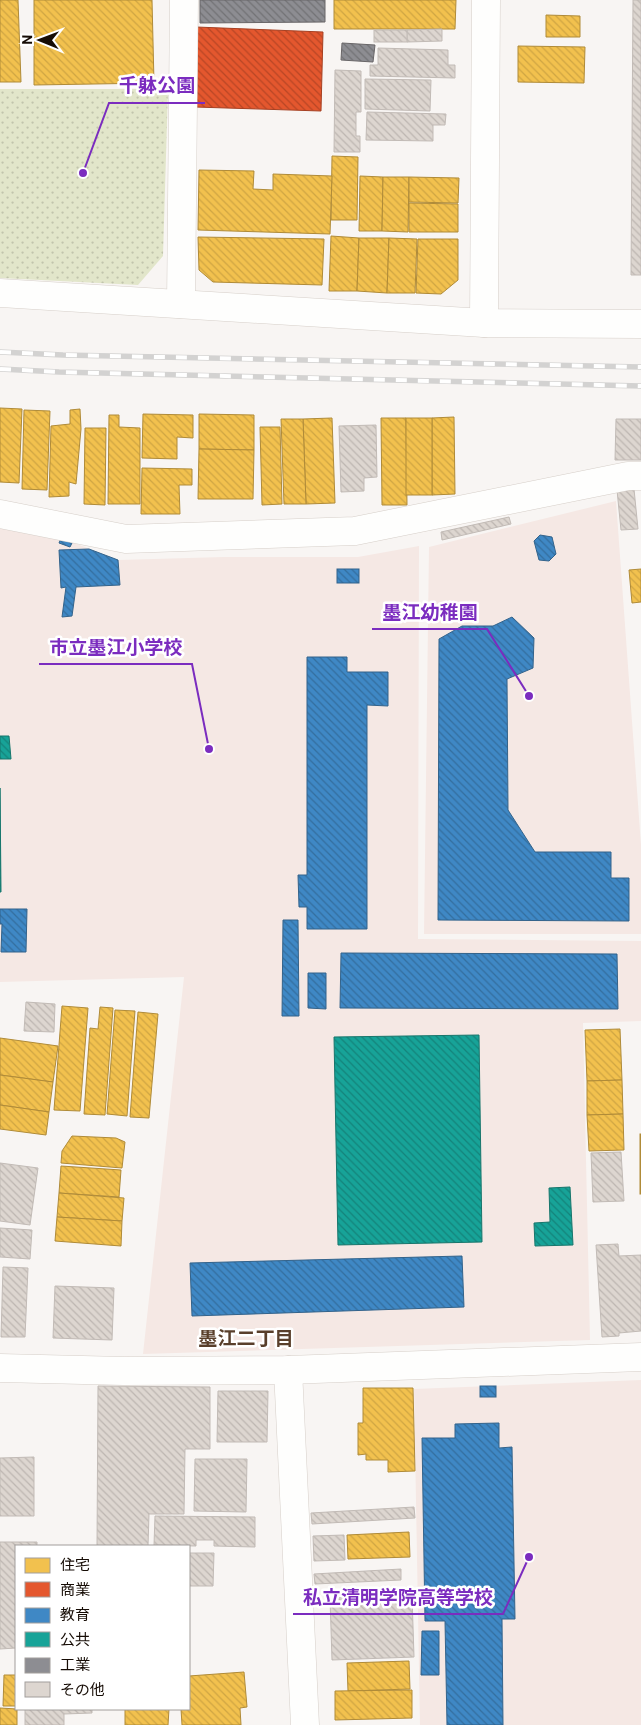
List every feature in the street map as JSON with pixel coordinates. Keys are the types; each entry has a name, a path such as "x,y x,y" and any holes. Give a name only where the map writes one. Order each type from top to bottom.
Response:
{"street":[{"path":"181,304 184,0"},
{"path":"484,323 486,0"},
{"path":"0,293 484,323 641,324"},
{"path":"0,514 126,539 355,532 618,478 641,476"},
{"path":"0,1368 124,1371 288,1370 641,1356"},
{"path":"288,1370 305,1725"}],"shaded area":[{"path":"616,501 641,845 641,934 424,934 429,547"},
{"path":"0,521 35,528 119,560 223,557 358,557 419,546 418,939 641,941 641,1021 583,1023 590,1340 143,1354 184,977 0,982"},
{"path":"641,1380 641,1725 420,1725 414,1389"}],"green space":[{"path":"0,89 168,89 163,256 138,285 0,278"}],"building: 住宅":[{"path":"0,0 18,0 21,82 0,82"},
{"path":"34,0 152,0 154,83 34,85"},
{"path":"334,0 456,0 455,29 334,29"},
{"path":"546,15 580,16 580,37 546,37"},
{"path":"518,46 585,47 584,83 518,82"},
{"path":"332,156 358,157 357,220 331,220"},
{"path":"199,170 254,171 253,189 273,190 273,174 332,176 330,234 198,230"},
{"path":"360,176 383,177 382,231 359,231"},
{"path":"383,177 409,177 408,232 382,231"},
{"path":"409,177 459,178 458,203 409,202"},
{"path":"409,203 458,204 458,232 409,232"},
{"path":"331,236 359,238 357,291 329,291"},
{"path":"198,237 324,239 322,285 213,282 199,270"},
{"path":"359,238 389,238 387,293 357,291"},
{"path":"389,238 417,239 415,293 387,293"},
{"path":"418,239 458,239 458,280 441,294 416,293"},
{"path":"0,408 22,409 19,483 0,482"},
{"path":"80,409 81,429 76,484 69,482 69,496 49,497 51,426 70,424 70,410"},
{"path":"24,410 50,411 47,490 22,489"},
{"path":"143,414 193,415 193,438 177,437 177,459 142,458"},
{"path":"199,414 254,415 254,450 199,449"},
{"path":"109,415 119,415 119,427 140,428 140,504 108,504"},
{"path":"454,417 455,494 432,495 432,418"},
{"path":"332,418 335,503 306,504 303,419"},
{"path":"381,418 406,418 407,505 382,505"},
{"path":"406,418 432,418 432,495 406,495"},
{"path":"281,419 303,419 306,504 284,504"},
{"path":"260,427 280,427 282,504 262,505"},
{"path":"85,428 106,428 105,505 84,504"},
{"path":"199,449 254,450 253,499 198,499"},
{"path":"142,468 192,469 192,485 179,485 180,514 141,514"},
{"path":"641,569 641,602 632,603 629,570"},
{"path":"62,1006 88,1008 80,1111 54,1110"},
{"path":"100,1007 113,1008 105,1115 84,1114 90,1028 98,1029"},
{"path":"115,1010 135,1011 127,1116 107,1114"},
{"path":"138,1012 158,1014 149,1118 130,1117"},
{"path":"620,1029 622,1080 587,1081 585,1030"},
{"path":"0,1038 58,1046 53,1082 0,1075"},
{"path":"0,1075 53,1082 49,1112 0,1105"},
{"path":"622,1080 623,1114 587,1115 587,1081"},
{"path":"0,1105 49,1112 46,1135 0,1129"},
{"path":"623,1114 624,1150 589,1151 587,1115"},
{"path":"641,1134 641,1194 640,1194"},
{"path":"72,1136 116,1138 125,1142 122,1168 61,1163 62,1151"},
{"path":"61,1166 121,1170 119,1197 59,1193"},
{"path":"59,1193 124,1198 122,1221 57,1217"},
{"path":"57,1217 122,1221 121,1246 55,1241"},
{"path":"363,1388 413,1388 415,1471 388,1472 388,1460 366,1460 366,1454 358,1455 358,1423 363,1423"},
{"path":"409,1532 410,1557 348,1559 347,1535"},
{"path":"409,1661 410,1689 348,1691 347,1663"},
{"path":"244,1672 247,1707 240,1708 241,1725 182,1725 181,1710 190,1710 190,1676"},
{"path":"4,1675 15,1675 15,1706 3,1706"},
{"path":"412,1690 412,1718 335,1720 335,1691"},
{"path":"0,1708 17,1710 17,1725 0,1725"},
{"path":"125,1710 169,1710 168,1725 125,1725"}],"building: 商業":[{"path":"196,27 323,32 321,111 195,107"}],"building: 教育":[{"path":"540,535 552,537 556,554 549,561 539,560 534,541"},
{"path":"62,536 73,541 70,547 59,543"},
{"path":"89,549 118,560 120,585 76,587 72,616 62,617 66,587 61,588 59,550"},
{"path":"337,569 359,569 359,583 337,583"},
{"path":"512,617 534,638 533,668 507,679 508,810 535,852 611,852 611,878 629,878 629,921 438,920 439,639 462,626 493,626"},
{"path":"307,657 347,657 347,672 388,672 388,706 367,705 367,929 307,929 307,907 299,907 298,875 307,875"},
{"path":"0,909 27,909 26,952 1,952 2,924 0,924"},
{"path":"283,920 298,920 299,1016 282,1016"},
{"path":"341,953 617,954 618,1009 340,1008"},
{"path":"308,973 326,973 326,1009 308,1008"},
{"path":"462,1256 464,1307 192,1316 190,1263"},
{"path":"480,1386 496,1386 496,1397 480,1397"},
{"path":"499,1423 499,1448 512,1447 515,1619 502,1619 503,1725 447,1725 445,1621 425,1621 422,1438 455,1438 455,1424"},
{"path":"422,1631 439,1631 439,1675 421,1675"}],"building: 公共":[{"path":"0,736 9,736 11,759 0,759"},
{"path":"0,788 1,892 0,892"},
{"path":"479,1035 482,1242 338,1245 334,1037"},
{"path":"570,1187 573,1245 535,1246 534,1223 550,1222 549,1188"}],"building: 工業":[{"path":"200,0 325,0 325,22 200,23"},
{"path":"342,43 375,45 373,62 341,60"}],"building: その他":[{"path":"633,0 641,0 641,275 631,275"},
{"path":"442,29 442,41 407,42 407,30"},
{"path":"374,30 407,30 407,42 374,42"},
{"path":"378,48 448,50 448,65 455,65 455,78 370,76 370,65 378,65"},
{"path":"335,70 361,71 361,112 356,112 356,136 360,136 360,152 334,152"},
{"path":"365,79 431,80 430,111 365,109"},
{"path":"367,112 446,114 445,125 433,125 433,141 366,140"},
{"path":"616,419 641,419 641,460 615,460"},
{"path":"376,425 377,477 364,478 364,491 341,492 339,426"},
{"path":"634,489 638,529 621,530 617,490"},
{"path":"509,517 511,524 442,540 441,532"},
{"path":"26,1002 55,1004 54,1032 24,1031"},
{"path":"621,1152 624,1201 593,1202 591,1153"},
{"path":"0,1163 38,1168 30,1225 0,1221"},
{"path":"0,1228 32,1230 30,1259 0,1257"},
{"path":"618,1244 619,1256 641,1255 641,1331 619,1333 619,1336 602,1337 596,1245"},
{"path":"3,1267 28,1268 25,1337 1,1337"},
{"path":"55,1286 114,1288 112,1340 53,1338"},
{"path":"98,1386 210,1387 210,1449 185,1449 184,1514 149,1514 148,1545 97,1545"},
{"path":"218,1391 268,1391 267,1442 217,1442"},
{"path":"34,1457 34,1516 0,1516 0,1458"},
{"path":"195,1459 247,1459 246,1512 194,1511"},
{"path":"414,1507 415,1518 312,1524 311,1513"},
{"path":"155,1516 255,1517 255,1547 214,1546 214,1540 196,1540 196,1546 154,1545"},
{"path":"344,1535 345,1560 314,1561 313,1536"},
{"path":"0,1542 37,1542 37,1545 15,1545 15,1648 0,1649"},
{"path":"190,1553 214,1553 213,1586 190,1586"},
{"path":"401,1569 401,1580 315,1584 314,1574"},
{"path":"412,1596 414,1657 332,1660 330,1598"},
{"path":"25,1710 92,1710 92,1713 64,1714 64,1725 25,1725"}],"railway":[{"path":"0,352 63,355 641,367"},
{"path":"0,369 641,386"}],"place":[{"name":"千躰公園","path":"83,173"},
{"name":"墨江幼稚園","path":"529,696"},
{"name":"市立墨江小学校","path":"209,749"},
{"name":"私立清明学院高等学校","path":"529,1557"}],"district":[{"name":"墨江二丁目","path":"246,1338"}]}
